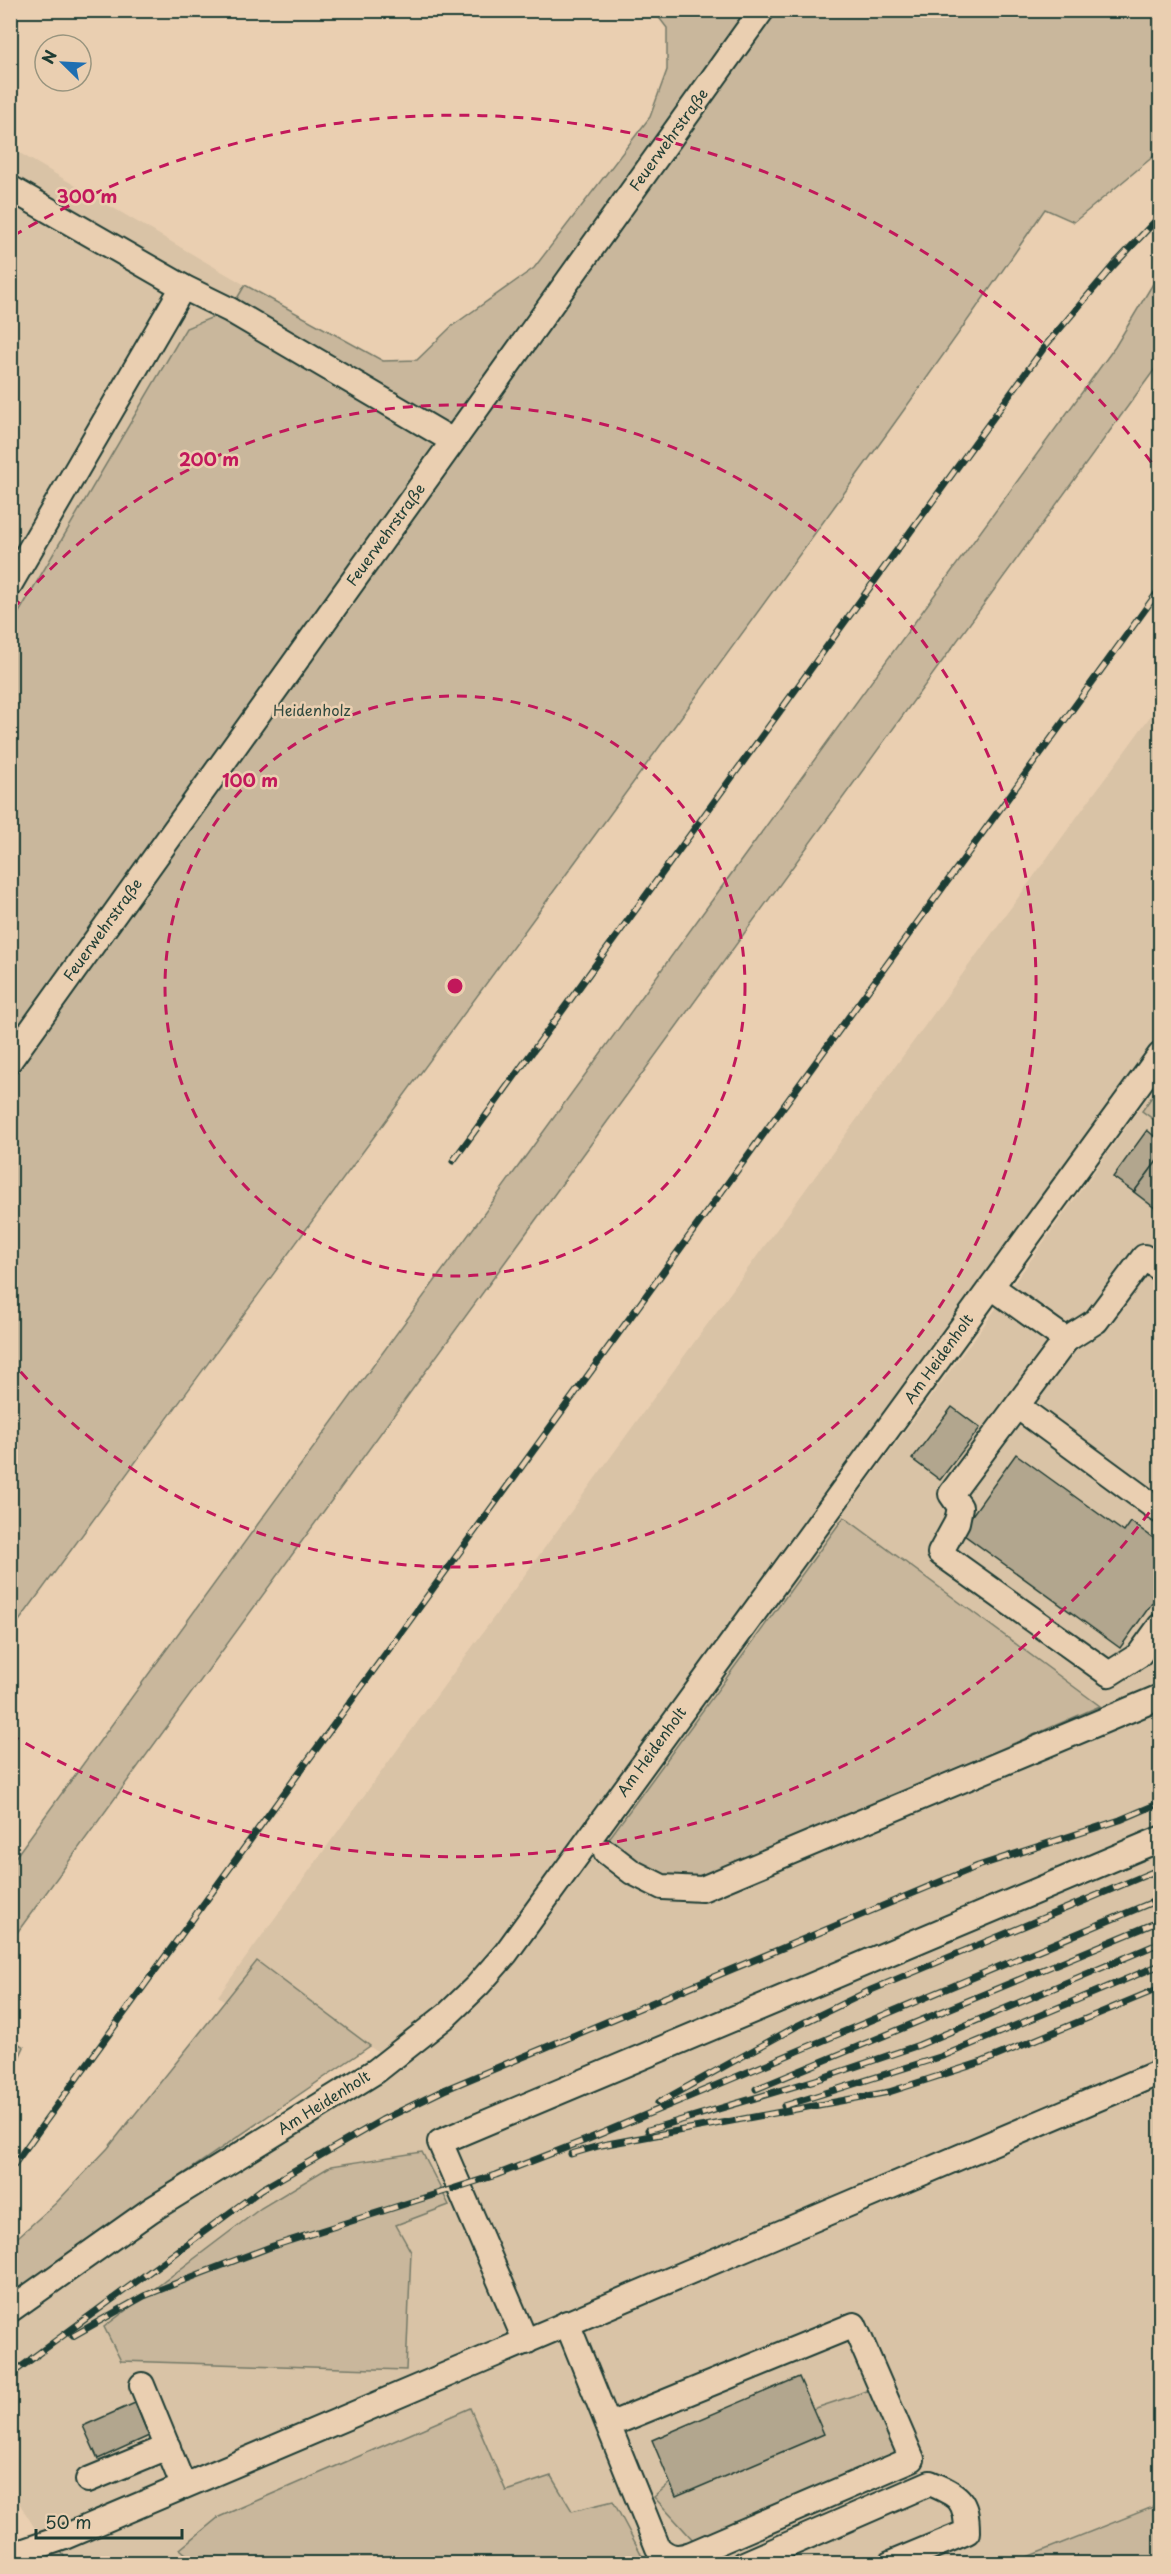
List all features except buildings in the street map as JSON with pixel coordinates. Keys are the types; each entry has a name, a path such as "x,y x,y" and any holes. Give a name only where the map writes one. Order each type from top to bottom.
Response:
{"street":[{"name":"Feuerwehrstraße","path":"10,1060 762,10"},
{"path":"10,188 183,287 230,310 453,441"},
{"path":"10,584 183,287"},
{"name":"Am Heidenholt","path":"10,2310 151,2210 376,2071 447,2015 478,1985 512,1943 1161,1055"},
{"path":"1161,1269 1144,1257 1096,1321 1066,1340 951,1494 960,1507 957,1522 940,1553 1109,1674 1139,1655 1161,1626"},
{"path":"992,1287 1066,1340"},
{"path":"1017,1406 1161,1511"},
{"path":"606,1852 632,1872 662,1887 702,1889 1161,1697"},
{"path":"526,2342 440,2142 1161,1839"},
{"path":"10,2553 18,2553 62,2538 1161,2072"},
{"path":"567,2324 658,2548 666,2555 678,2559 912,2459 854,2325 609,2425"},
{"path":"142,2385 183,2485"},
{"path":"88,2480 168,2447"},
{"path":"744,2564 930,2483 956,2494 967,2512 967,2532 890,2564"}],"shaded area":[{"path":"11,148 245,285 230,310 186,328 11,626"},
{"path":"1160,703 1160,1031 498,1945 449,2001 380,2054 257,1962 225,2001 218,1996"},
{"path":"1160,1080 1160,2504 1012,2563 68,2564 59,2548 36,2530 11,2490 11,2326 98,2259 396,2068 546,1914 984,1325"}],"green space":[{"path":"654,11 752,11 446,434 232,307 245,285 383,361 417,360 452,326 534,268 650,117 667,70 667,28"},
{"name":"Heidenholz","path":"773,11 1160,11 1160,151 1074,222 1045,209 828,516 11,1632 11,626 186,328 223,313 457,447"},
{"path":"1160,272 1160,362 11,1941 11,1863 1115,347"},
{"path":"1160,1085 1160,1124 1142,1111"},
{"path":"844,1517 1100,1706 697,1881 659,1875 608,1840"},
{"path":"257,1961 370,2046 86,2241 11,2298 10,2244 56,2203 108,2148"},
{"path":"11,2039 24,2047 11,2075"},
{"path":"422,2152 449,2205 396,2225 411,2252 406,2370 121,2361 104,2327 261,2208 331,2166"},
{"path":"873,2389 903,2457 695,2542 654,2497 670,2483 676,2496 813,2409"},
{"path":"470,2408 506,2491 551,2476 572,2511 613,2501 646,2563 198,2564 180,2549 219,2517"},
{"path":"1160,2504 1160,2563 1012,2563"},
{"path":"59,2548 68,2563 11,2564"}],"railway":[{"path":"453,1161 1046,345 1113,266 1160,216"},
{"path":"10,2170 1160,589"},
{"path":"31,2359 262,2189 382,2120 444,2090 978,1866 1120,1820 1160,1803"},
{"path":"658,2103 797,2026 871,1990 1160,1869"},
{"path":"73,2336 144,2296 273,2246 496,2175 586,2140 1160,1899"},
{"path":"756,2089 1160,1921"},
{"path":"648,2130 822,2078 919,2045 1160,1943"},
{"path":"784,2106 943,2056 1160,1965"},
{"path":"571,2154 602,2145 889,2092 982,2062 1160,1988"},
{"path":"10,2375 36,2356"}]}
